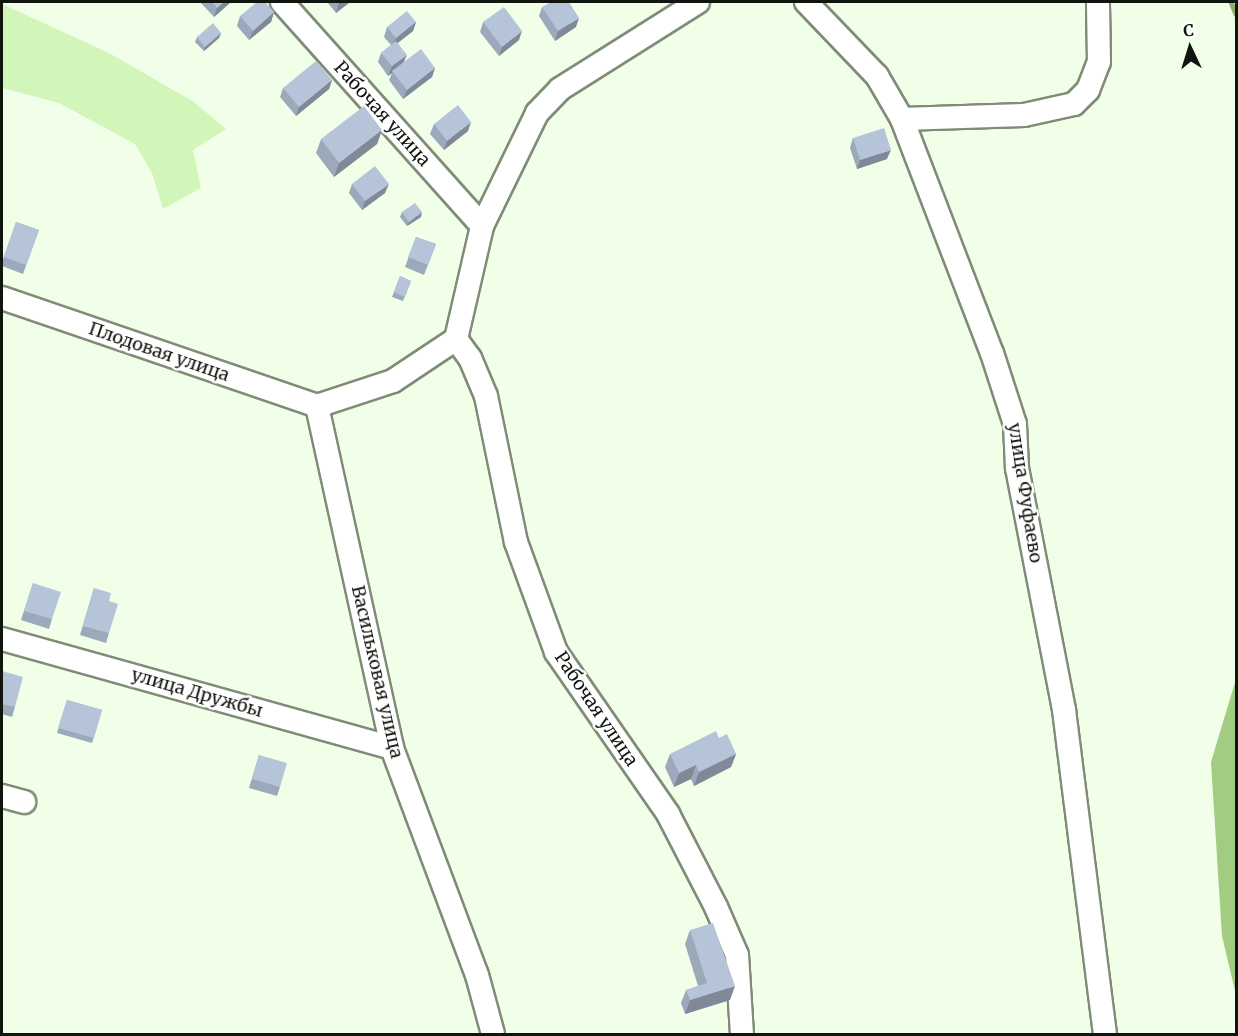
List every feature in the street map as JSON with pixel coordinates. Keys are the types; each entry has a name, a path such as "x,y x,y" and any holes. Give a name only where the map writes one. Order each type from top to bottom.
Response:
{"street":[{"name":"Рабочая улица","path":"282,2 482,226"},
{"path":"316,406 393,381 456,339 482,226 537,113 560,89 698,2"},
{"name":"улица Фуфаево","path":"806,2 877,76 902,119 992,353 1015,424 1017,468 1064,710 1105,1035"},
{"path":"902,119 1024,115 1074,104 1089,90 1099,62 1098,2"},
{"name":"Плодовая улица","path":"2,298 316,406"},
{"name":"Рабочая улица","path":"456,339 470,358 486,396 516,542 556,652 668,814 716,907 736,955 742,1035"},
{"name":"Васильковая улица","path":"316,406 392,748 477,975 494,1035"},
{"name":"улица Дружбы","path":"2,639 392,748"},
{"path":"2,796 24,802"}],"green space":[{"path":"2,4 109,53 194,102 226,129 193,150 201,188 163,209 152,173 135,144 59,103 2,88"},
{"path":"1236,679 1236,995 1222,936 1211,762"}],"building":[{"path":"212,2 224,2 217,8"},
{"path":"257,2 265,2 274,12 253,31 240,16"},
{"path":"551,2 569,2 579,18 558,31 542,7"},
{"path":"504,7 522,31 502,47 483,22"},
{"path":"407,11 416,22 396,38 387,27"},
{"path":"213,23 221,33 205,47 197,37"},
{"path":"396,41 407,55 392,66 381,53"},
{"path":"421,49 435,68 407,90 392,71"},
{"path":"316,61 332,80 299,107 283,88"},
{"path":"458,105 471,122 447,141 434,124"},
{"path":"364,106 382,130 339,163 321,139"},
{"path":"884,128 891,150 860,160 853,138"},
{"path":"375,166 389,184 365,201 352,184"},
{"path":"415,203 422,212 409,222 402,212"},
{"path":"16,222 39,230 26,265 4,257"},
{"path":"416,237 436,244 428,265 408,257"},
{"path":"400,276 411,281 405,297 394,292"},
{"path":"33,583 61,592 52,619 24,611"},
{"path":"94,588 111,593 109,601 118,604 109,633 83,626"},
{"path":"2,671 23,677 15,707 2,704"},
{"path":"67,700 102,710 94,738 58,728"},
{"path":"716,731 719,738 727,734 736,754 699,772 696,765 679,773 670,754"},
{"path":"259,755 287,763 280,787 252,779"},
{"path":"713,923 735,986 690,1000 686,990 707,983 690,930"}],"waterway":[{"path":"1231,2 1236,14"}]}
